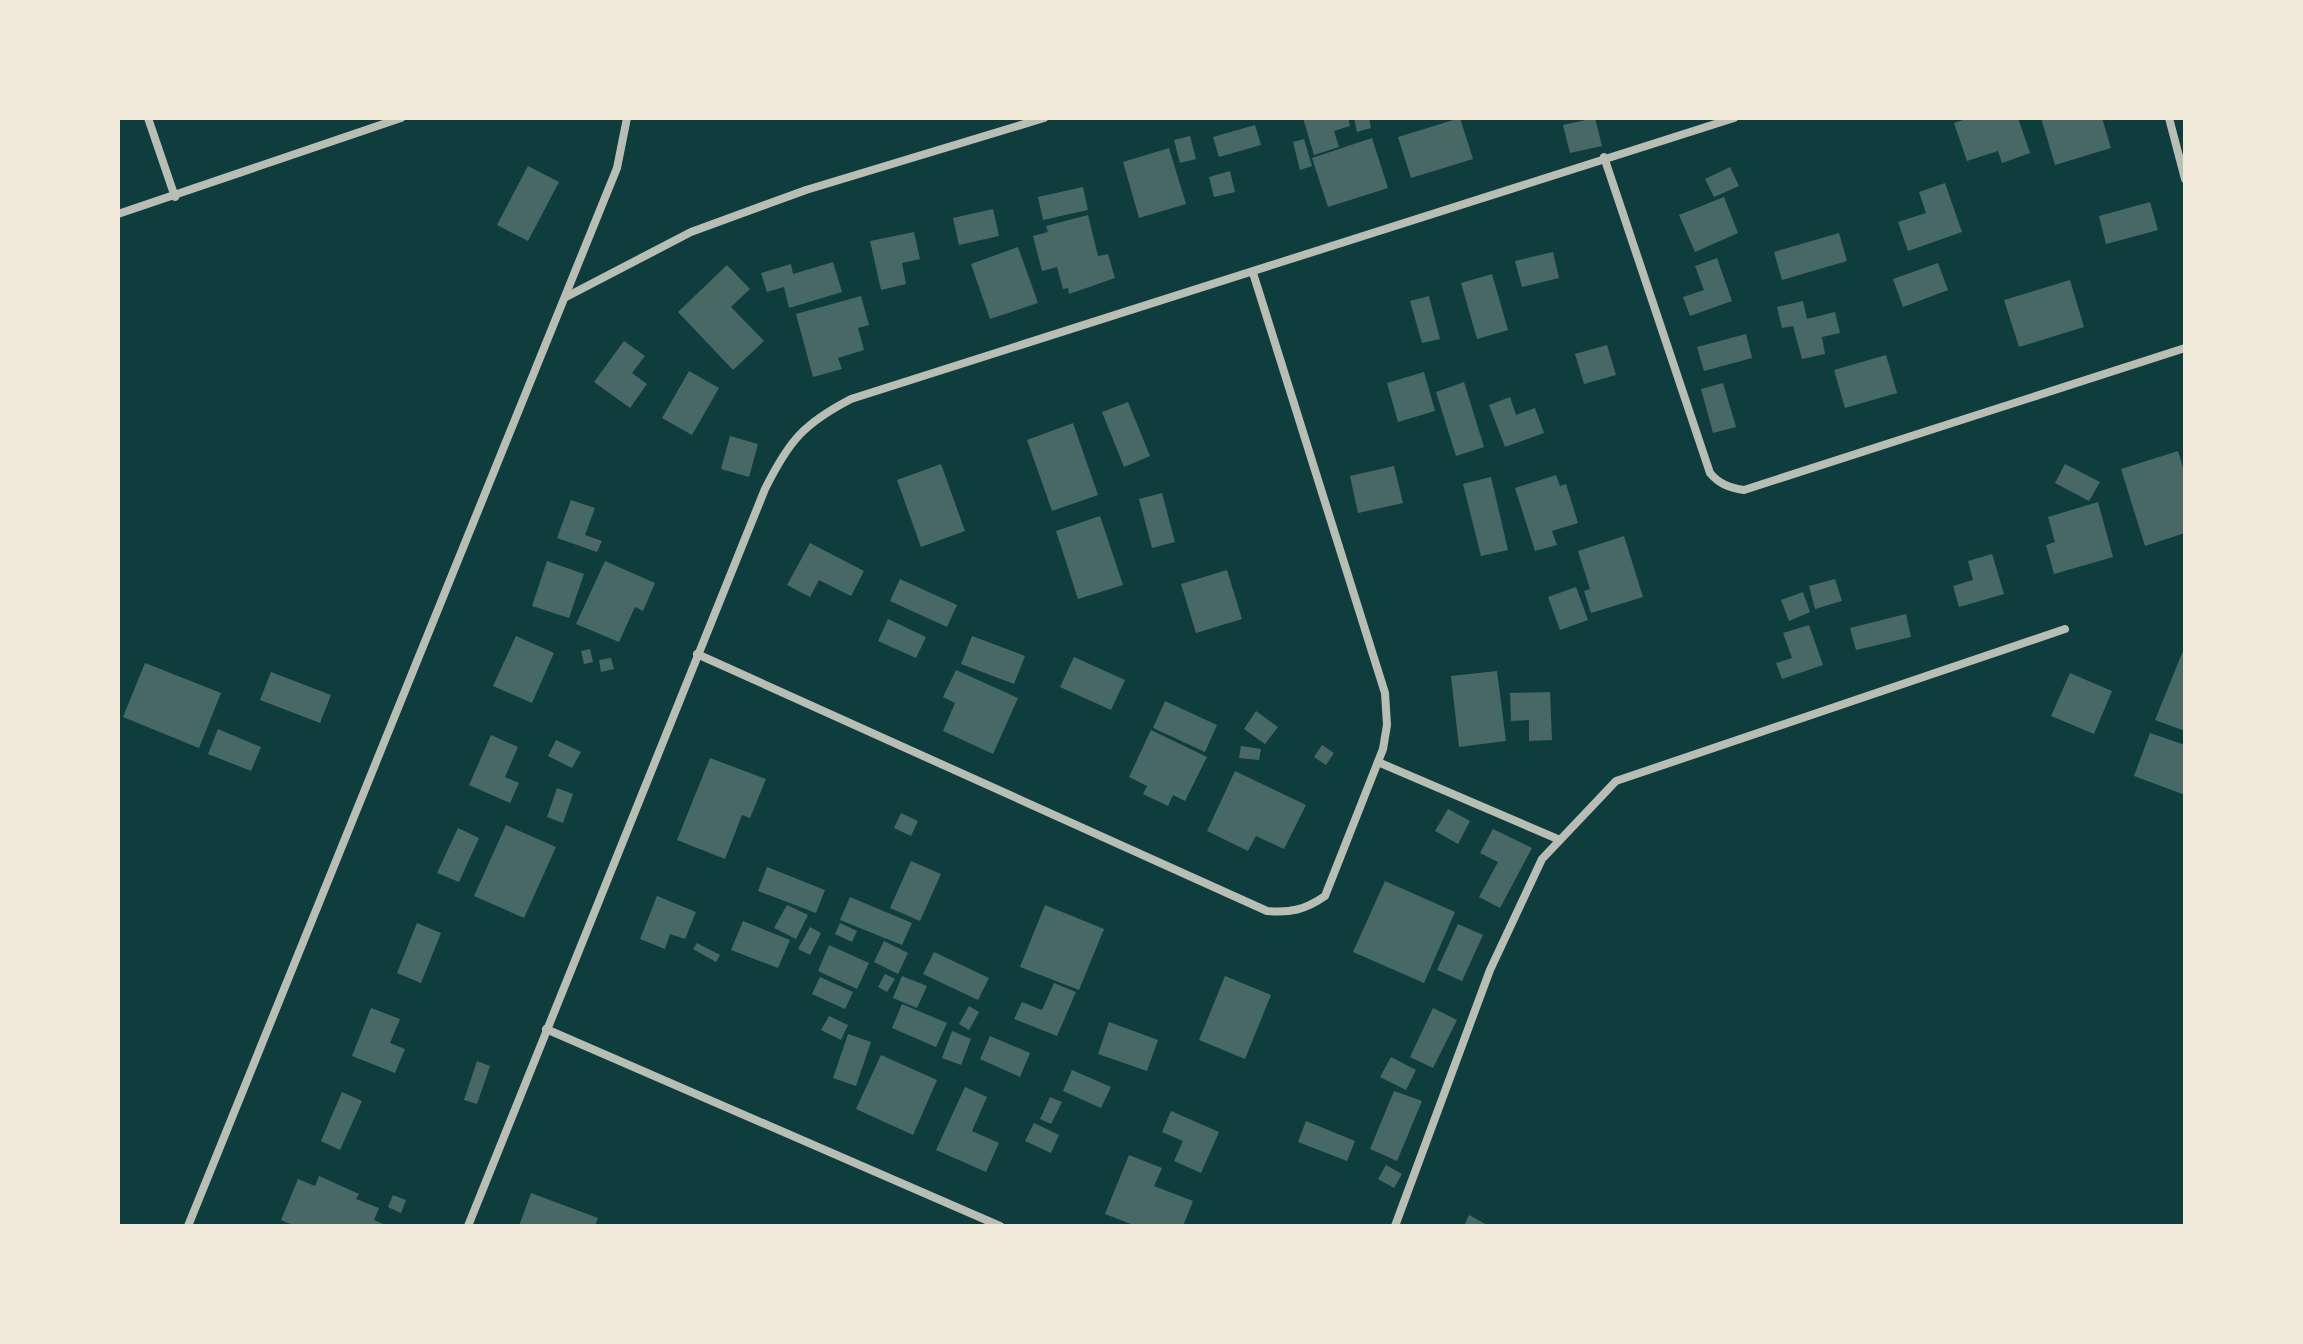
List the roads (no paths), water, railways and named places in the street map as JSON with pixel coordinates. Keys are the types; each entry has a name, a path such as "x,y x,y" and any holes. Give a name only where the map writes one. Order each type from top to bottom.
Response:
{"street":[{"path":"148,118 175,197"},
{"path":"118,214 401,118"},
{"path":"188,1226 617,168 627,118"},
{"path":"565,297 691,232 806,190 1044,118"},
{"path":"468,1226 765,489 786,446 818,416 851,399 1734,118"},
{"path":"2169,118 2185,179"},
{"path":"1604,157 1710,473 1716,481 1733,488 1744,490 2185,348"},
{"path":"697,654 1267,911 1289,913 1309,907 1325,896 1378,762 1387,725 1385,693 1253,273"},
{"path":"1395,1226 1490,970 1542,859 1616,781 2065,629"},
{"path":"1378,762 1560,840"},
{"path":"546,1029 1000,1226"}]}
